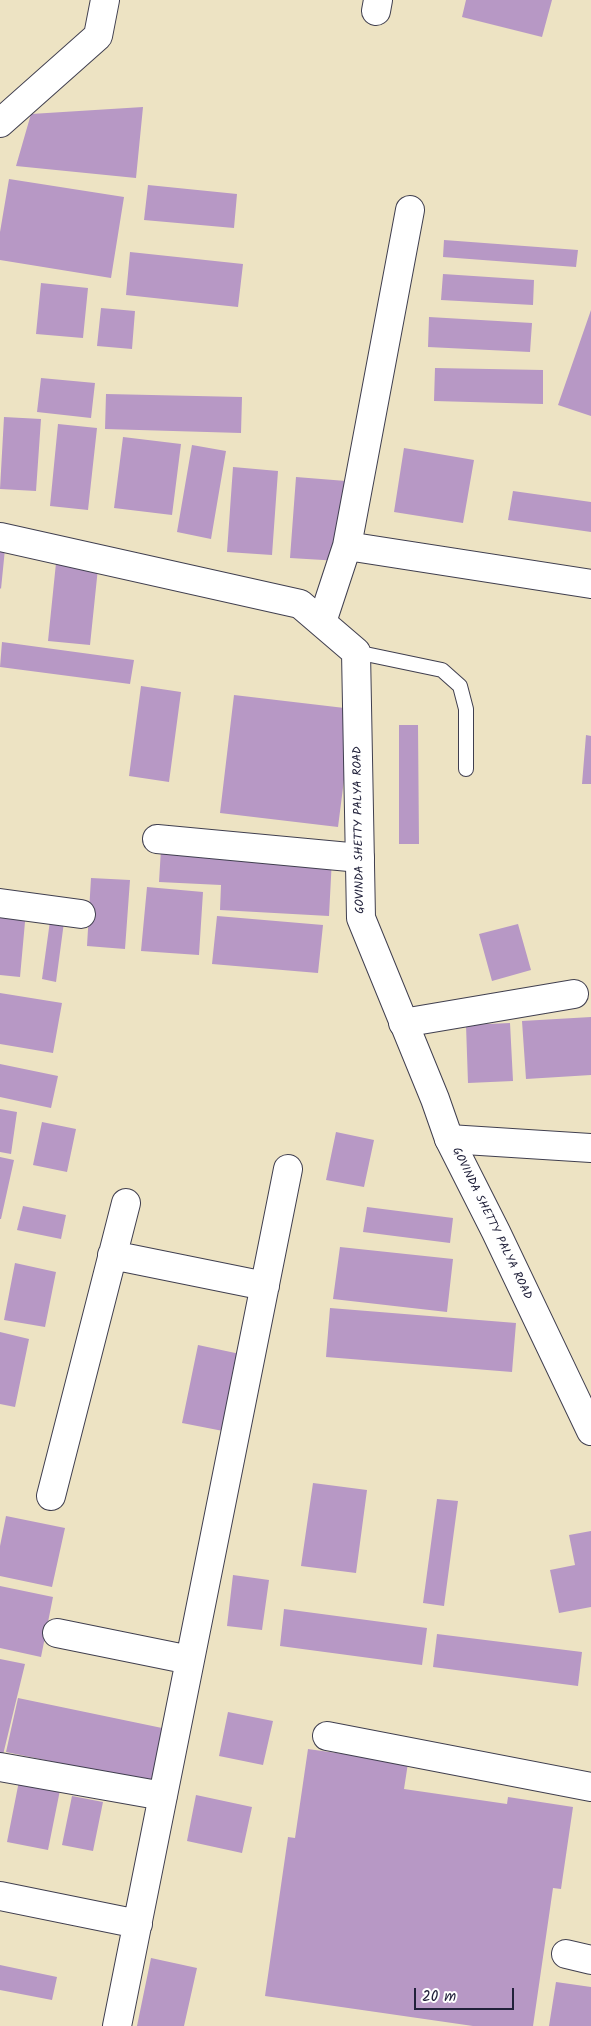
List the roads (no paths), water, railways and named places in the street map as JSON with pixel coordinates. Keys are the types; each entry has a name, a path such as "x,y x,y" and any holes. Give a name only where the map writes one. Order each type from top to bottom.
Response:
{"street":[{"path":"0,122 98,36 106,0"},
{"path":"322,622 347,546 410,210"},
{"path":"0,537 300,604 356,652"},
{"path":"347,546 591,584"},
{"name":"GOVINDA SHETTY PALYA ROAD","path":"356,652 361,918 449,1139 582,1395 591,1431"},
{"path":"157,839 360,858"},
{"path":"0,903 81,914"},
{"path":"403,1023 574,994"},
{"path":"449,1139 591,1148"},
{"path":"117,2026 288,1169"},
{"path":"51,1496 126,1203"},
{"path":"112,1255 265,1286"},
{"path":"57,1633 190,1660"},
{"path":"327,1736 591,1787"},
{"path":"0,1767 163,1796"},
{"path":"0,1896 138,1924"}],"lane":[{"path":"356,652 442,670 460,686 466,709 466,769"}]}
